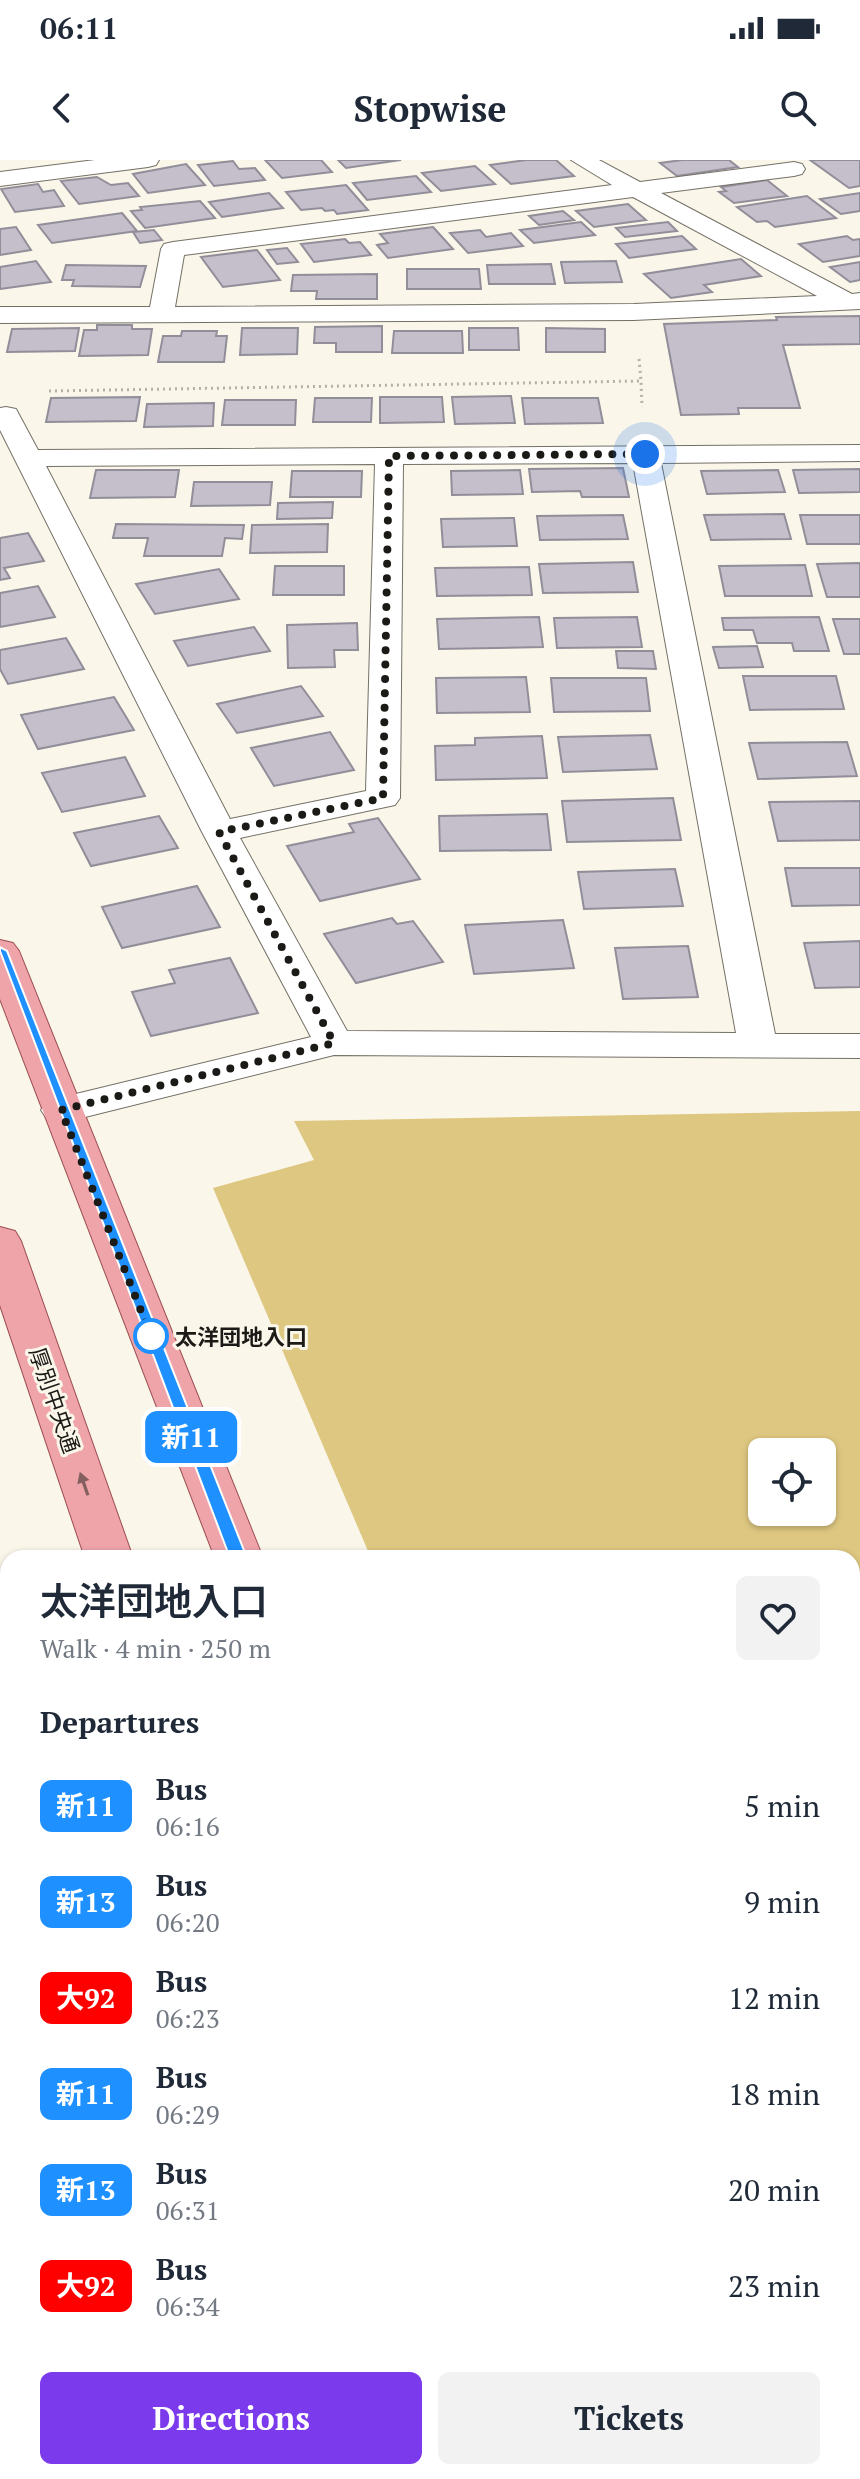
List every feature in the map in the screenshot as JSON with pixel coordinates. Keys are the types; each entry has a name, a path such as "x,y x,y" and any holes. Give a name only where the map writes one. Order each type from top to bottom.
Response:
{"main road":[{"path":"0,951 236,1550"},
{"name":"厚別中央通","path":"0,1241 106,1550"}],"street":[{"path":"0,179 148,160"},
{"path":"582,160 632,189 854,302"},
{"path":"161,313 173,249 794,169"},
{"path":"0,315 634,312 854,302"},
{"path":"6,415 219,832 334,1043"},
{"path":"28,458 860,453"},
{"path":"645,454 758,1046"},
{"path":"219,832 383,798 389,456"},
{"path":"61,1110 334,1043 860,1046"}],"path":[{"path":"47,392 641,381 643,412"}],"shaded area":[{"path":"860,1111 860,1550 368,1550 213,1188 314,1160 294,1121"}],"building":[{"path":"265,160 321,160 332,172 282,178"},
{"path":"338,160 401,160 346,168"},
{"path":"556,160 574,176 511,184 490,165"},
{"path":"729,160 738,167 677,176 660,163"},
{"path":"810,160 860,160 860,186 849,188"},
{"path":"233,161 239,169 255,168 265,180 214,186 198,165"},
{"path":"186,164 205,185 148,193 133,174"},
{"path":"475,166 495,184 441,191 422,173"},
{"path":"416,176 431,192 367,200 353,183"},
{"path":"97,177 111,185 128,183 139,196 79,204 61,181"},
{"path":"767,180 787,196 734,203 719,192 726,191 721,187"},
{"path":"38,184 43,192 54,190 64,206 15,212 1,189"},
{"path":"346,185 368,210 337,214 334,210 325,211 322,208 301,210 286,192"},
{"path":"269,193 283,208 222,217 209,202"},
{"path":"860,193 860,211 841,214 820,199"},
{"path":"807,196 836,218 775,227 767,221 757,222 737,207"},
{"path":"200,201 215,218 145,228 131,211 142,210 140,207"},
{"path":"628,204 646,220 594,227 576,211"},
{"path":"563,211 574,220 539,225 529,216"},
{"path":"122,213 137,231 52,243 38,225"},
{"path":"581,222 595,235 534,243 520,230"},
{"path":"668,222 677,231 625,237 616,228"},
{"path":"16,227 31,250 0,255 0,229"},
{"path":"433,227 453,249 388,258 377,245 388,243 380,234"},
{"path":"154,230 162,240 140,243 133,232"},
{"path":"480,230 486,237 511,233 523,246 468,253 450,233"},
{"path":"682,236 696,249 629,258 616,244"},
{"path":"847,236 853,240 860,239 860,256 823,262 799,244"},
{"path":"345,239 349,243 360,242 371,255 314,262 301,244"},
{"path":"287,248 298,262 277,264 267,250"},
{"path":"257,250 280,280 223,287 201,257"},
{"path":"741,259 761,276 704,285 712,292 671,298 644,274"},
{"path":"36,261 51,282 0,289 0,267"},
{"path":"616,261 622,282 565,283 561,262"},
{"path":"860,262 860,280 850,282 830,267"},
{"path":"551,264 555,284 489,284 487,265"},
{"path":"66,265 146,266 140,287 72,286 74,280 62,280"},
{"path":"407,269 479,269 481,289 407,289"},
{"path":"377,274 377,299 316,299 317,291 291,291 293,275"},
{"path":"860,316 860,344 783,345 800,408 738,408 739,414 681,415 664,324 777,320 776,317"},
{"path":"97,325 132,325 132,329 152,329 148,355 79,356 84,330 97,330"},
{"path":"382,326 382,352 336,352 336,343 314,343 315,327"},
{"path":"79,328 75,351 7,352 12,329"},
{"path":"242,328 298,328 297,354 240,355"},
{"path":"469,328 518,328 519,350 469,350"},
{"path":"546,328 605,329 605,352 546,352"},
{"path":"182,331 217,331 216,336 227,336 224,362 158,362 163,336 181,336"},
{"path":"394,331 462,331 463,353 392,353"},
{"path":"511,396 515,423 455,424 452,397"},
{"path":"140,397 136,421 46,422 51,398"},
{"path":"380,397 442,397 444,422 380,423"},
{"path":"315,398 372,398 371,422 313,422"},
{"path":"522,398 598,398 603,423 525,424"},
{"path":"225,400 296,400 295,425 222,425"},
{"path":"214,403 213,426 144,427 147,404"},
{"path":"623,468 629,497 582,497 580,491 532,492 529,469"},
{"path":"860,469 860,492 799,493 793,470"},
{"path":"96,470 179,470 175,497 90,498"},
{"path":"520,470 523,494 452,495 451,471"},
{"path":"778,470 785,492 707,494 701,471"},
{"path":"292,471 362,471 361,497 290,497"},
{"path":"194,482 272,482 270,505 191,506"},
{"path":"333,502 332,518 277,519 278,503"},
{"path":"784,514 791,539 711,540 704,515"},
{"path":"623,515 628,539 540,540 537,516"},
{"path":"800,515 860,515 860,544 807,544"},
{"path":"514,518 517,546 443,547 441,519"},
{"path":"116,524 244,525 242,539 225,538 222,556 144,556 148,538 113,538"},
{"path":"328,524 327,552 250,553 252,525"},
{"path":"28,533 44,561 4,568 10,578 0,580 0,538"},
{"path":"633,562 638,592 543,593 539,564"},
{"path":"860,563 860,597 827,597 817,564"},
{"path":"805,565 812,596 725,596 719,566"},
{"path":"275,566 344,566 344,595 273,595"},
{"path":"529,567 532,595 437,596 435,568"},
{"path":"219,569 239,599 155,614 136,584"},
{"path":"38,586 55,617 0,627 0,593"},
{"path":"539,617 543,647 439,649 437,619"},
{"path":"637,617 642,647 557,648 554,618"},
{"path":"819,617 829,651 794,651 792,643 757,643 753,630 724,630 722,618"},
{"path":"833,619 860,619 860,654 844,654"},
{"path":"357,623 358,650 334,650 335,667 288,668 287,625"},
{"path":"254,627 270,651 188,666 174,641"},
{"path":"66,638 84,669 8,684 0,669 0,650"},
{"path":"757,646 763,667 719,668 713,647"},
{"path":"616,651 653,651 656,669 618,668"},
{"path":"743,676 836,676 844,709 750,710"},
{"path":"526,677 530,712 437,713 436,678"},
{"path":"551,678 646,678 650,711 554,712"},
{"path":"301,686 323,716 237,733 217,704"},
{"path":"114,697 134,730 38,749 21,715"},
{"path":"330,732 354,770 274,786 251,748"},
{"path":"650,735 657,769 563,772 558,737"},
{"path":"542,736 547,778 436,780 435,746 475,745 475,738"},
{"path":"847,742 857,776 758,779 749,743"},
{"path":"125,757 145,796 62,812 42,773"},
{"path":"673,798 681,840 567,842 562,801"},
{"path":"860,801 860,840 778,841 769,802"},
{"path":"547,814 551,850 440,851 439,816"},
{"path":"159,816 178,848 91,866 74,833"},
{"path":"378,818 420,879 320,901 287,846 354,832 349,824"},
{"path":"785,868 860,868 860,905 792,906"},
{"path":"675,869 683,906 584,909 578,872"},
{"path":"197,886 220,927 122,948 102,907"},
{"path":"392,918 397,924 413,921 443,962 356,983 324,934"},
{"path":"563,920 574,968 474,974 465,925"},
{"path":"860,941 860,987 815,988 804,943"},
{"path":"688,946 698,997 623,999 615,948"},
{"path":"230,958 258,1013 151,1036 132,992 175,983 169,970"}],"bus line":[{"name":"新11","path":"0,951 236,1550"}],"place":[{"name":"太洋団地入口","path":"151,1336"}],"route":[{"path":"151,1336 61,1110 334,1043 219,832 383,798 389,456 645,454"}]}
